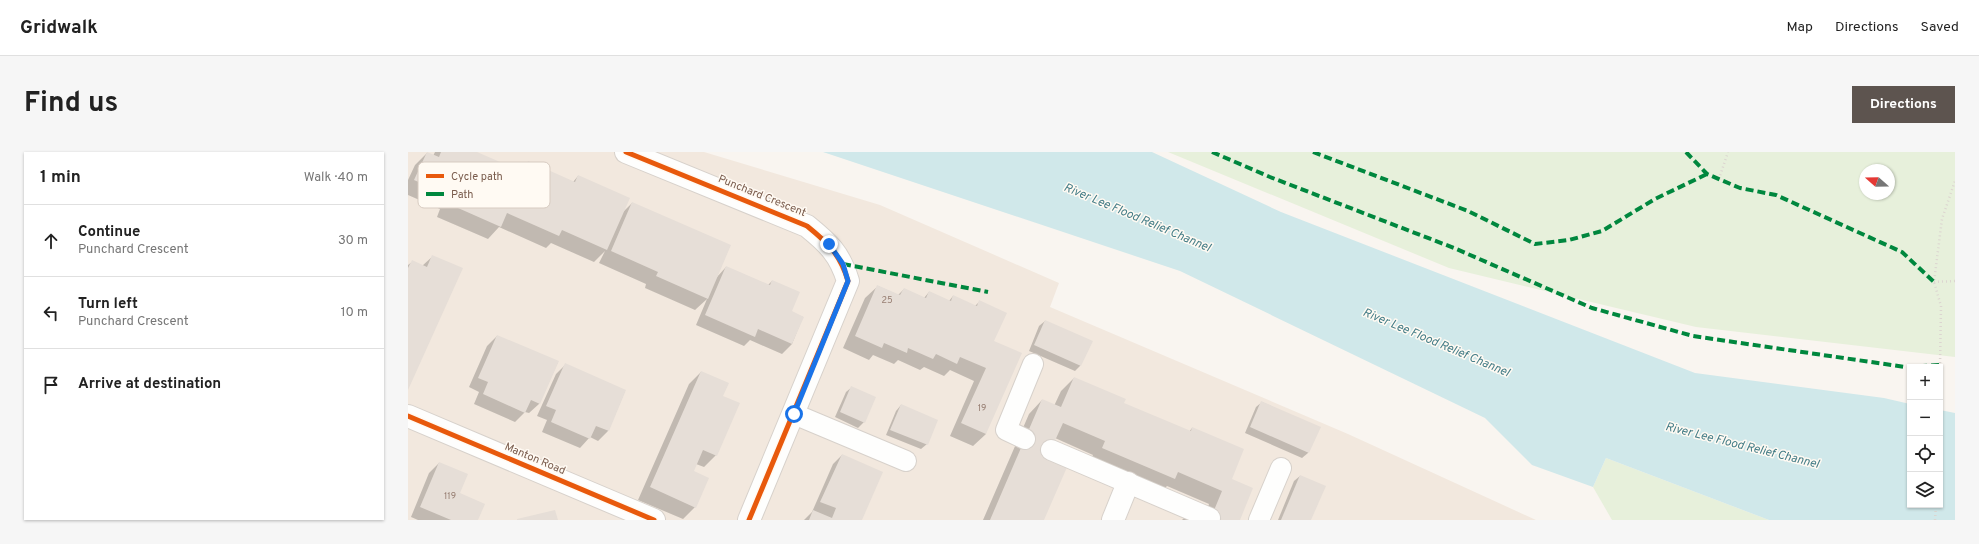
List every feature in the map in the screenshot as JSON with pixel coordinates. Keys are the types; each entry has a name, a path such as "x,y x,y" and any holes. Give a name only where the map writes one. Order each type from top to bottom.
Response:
{"street":[{"name":"Punchard Crescent","path":"626,152 807,226 829,244 843,264 848,281 749,520"},
{"name":"Manton Road","path":"408,416 654,520"},
{"path":"1113,520 1128,483"}],"lane":[{"path":"1025,439 1006,430 1033,364"},
{"path":"794,414 906,461"},
{"path":"1051,450 1210,518"},
{"path":"1259,520 1281,468"}],"path":[{"path":"1719,179 1728,152"},
{"path":"1940,364 1941,306 1934,282 1942,219 1955,181"},
{"path":"1934,282 1955,281"},
{"path":"1935,520 1936,508"}],"shaded area":[{"path":"408,152 704,152 880,205 1059,283 1050,307 1348,434 1536,520 408,520"}],"green space":[{"path":"1168,152 1955,152 1955,357 1696,327 1449,268"},
{"path":"1606,458 1769,520 1612,520 1593,487"}],"water":[{"name":"River Lee Flood Relief Channel","path":"823,152 1152,152 1281,212 1695,373 1884,398 1907,403 1907,508 1943,508 1943,411 1955,413 1955,520 1769,520 1606,458 1593,487 1532,465 1485,418 1180,271"}],"building":[{"path":"427,152 439,157 441,152 477,152 500,162 422,162"},
{"path":"418,171 418,182 414,180"},
{"path":"550,171 575,182 578,175 630,198 607,250 562,230 559,236 507,213 501,227 458,208 550,208"},
{"path":"632,202 731,245 708,299 656,276 658,272 611,251"},
{"path":"432,255 463,268 408,390 408,268 412,260 427,267"},
{"path":"726,266 770,285 772,280 800,292 792,311 804,317 792,344 758,329 755,337 705,315"},
{"path":"877,285 900,295 904,288 926,298 929,291 951,301 953,295 977,306 979,300 1007,313 994,341 1022,353 986,434 961,423 986,368 960,357 957,364 936,354 933,359 908,348 907,353 884,343 882,348 855,336"},
{"path":"1045,320 1093,341 1081,366 1034,345"},
{"path":"497,335 559,361 540,404 531,400 525,413 483,394 488,382 478,378"},
{"path":"565,363 626,390 609,431 596,426 590,439 551,422 556,410 546,406"},
{"path":"701,371 729,383 723,396 740,403 717,456 703,450 694,471 709,478 696,508 650,487"},
{"path":"1074,377 1126,399 1124,403 1191,431 1192,427 1244,449 1232,479 1253,488 1240,520 1210,520 1222,491 1178,472 1175,479 1102,448 1105,441 1063,423 1048,456 1068,465 1044,520 990,520 1042,399 1061,407"},
{"path":"851,386 876,397 865,423 840,412"},
{"path":"1261,401 1321,427 1309,453 1250,427"},
{"path":"901,404 938,420 928,445 890,430"},
{"path":"842,454 883,472 862,520 809,520 813,510 832,518 836,508 820,502"},
{"path":"439,462 468,474 460,493 485,504 478,520 451,520 420,507"},
{"path":"1300,475 1326,486 1311,520 1281,520"},
{"path":"555,510 558,520 517,520 517,519"}],"marked path":[{"path":"1212,152 1270,177 1454,248 1592,308 1693,336 1907,367"},
{"path":"1313,152 1468,211 1535,244 1569,240 1602,231 1655,199 1707,174"},
{"path":"1686,152 1707,174 1740,188 1776,195 1902,252 1934,282"},
{"path":"843,264 988,292"}],"cycle path":[{"path":"626,152 807,226 821,238 837,256 845,272 848,281 749,520"},
{"path":"408,416 654,520"}],"route":[{"path":"794,414 848,281 843,264 829,244"}]}
